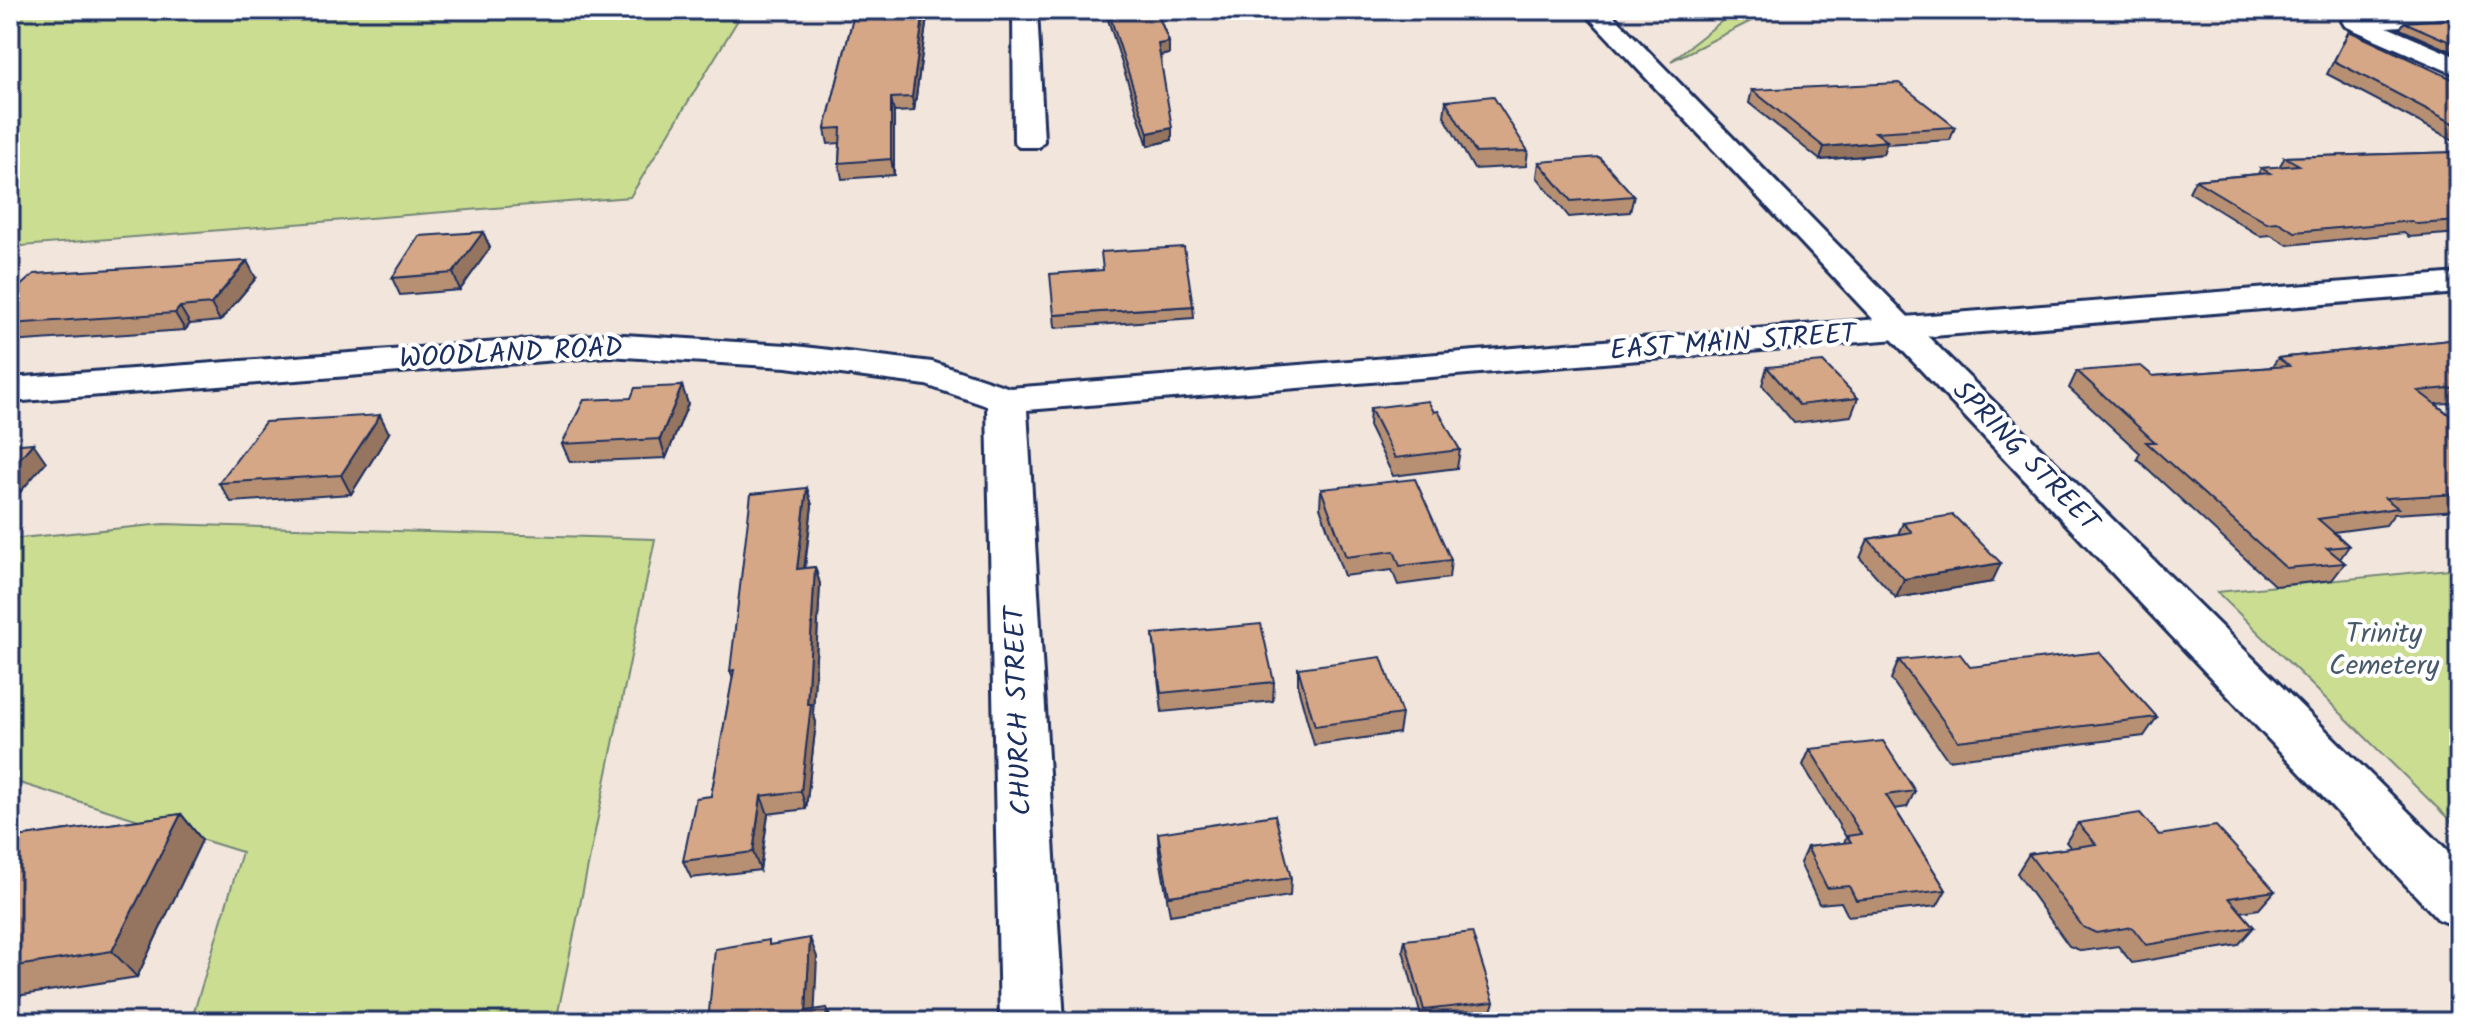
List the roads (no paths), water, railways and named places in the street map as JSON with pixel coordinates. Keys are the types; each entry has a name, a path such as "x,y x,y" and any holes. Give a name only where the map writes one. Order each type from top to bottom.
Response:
{"street":[{"path":"1025,10 1029,141"},
{"name":"SPRING STREET","path":"1594,10 1900,330 2459,901"},
{"path":"2459,15 2354,21 2459,68"},
{"name":"EAST MAIN STREET","path":"1007,400 2459,283"},
{"name":"WOODLAND ROAD","path":"10,390 608,345 787,356 932,374 1007,400"},
{"name":"CHURCH STREET","path":"1007,400 1032,1022"}],"park label":[{"name":"Trinity Cemetery","path":"2384,650"}]}
